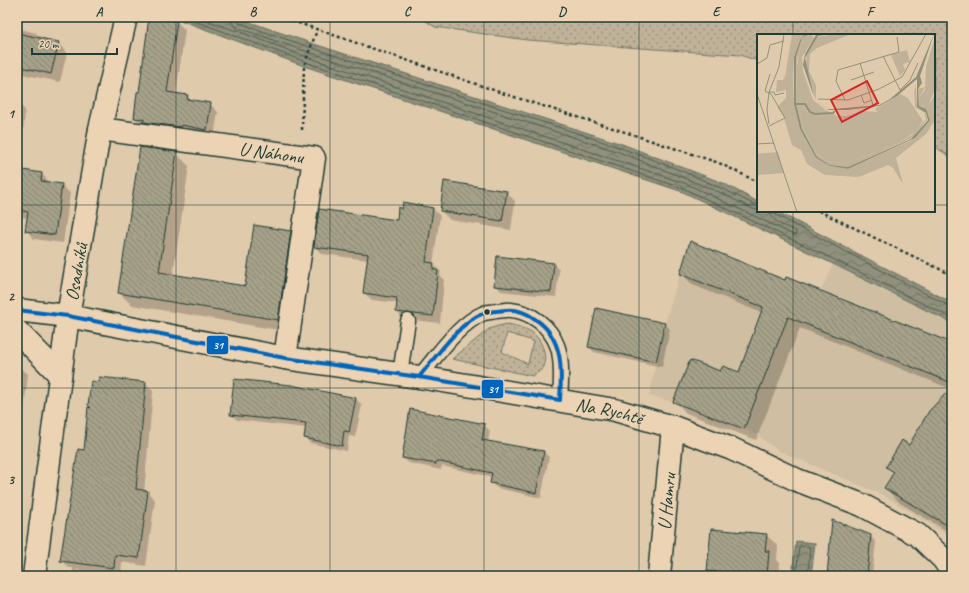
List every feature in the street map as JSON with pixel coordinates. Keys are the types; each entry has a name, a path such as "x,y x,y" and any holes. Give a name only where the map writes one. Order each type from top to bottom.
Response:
{"street":[{"name":"Osadníků","path":"34,576 68,316 100,129 126,17"},
{"name":"U Náhonu","path":"100,129 314,158 286,358"},
{"name":"Na Rychtě","path":"17,310 68,316 286,358 410,375 615,410 673,427 732,450 797,480 862,505 918,535 944,559 952,572"},
{"path":"17,331 60,375"},
{"name":"U Hamru","path":"659,576 673,427"}],"lane":[{"path":"410,375 466,325 485,313 510,310 524,313 537,319 550,332 558,347 561,373 560,400"},
{"path":"408,321 410,375"}],"path":[{"path":"281,17 508,95 719,163 757,182"},
{"path":"301,156 304,66 316,30"},
{"path":"821,212 952,274"}],"shaded area":[{"path":"420,17 952,17 952,158 935,147 935,34 757,34 757,61 740,55 527,40 435,27"},
{"path":"690,241 785,280 786,277 821,291 833,264 952,323 952,538 883,495 779,451 758,436 744,429 673,402 649,396 665,323"},
{"path":"508,324 518,326 531,332 537,337 545,356 545,361 541,370 533,376 452,359 489,329","holes":["507,333 533,341 528,364 502,352"]}],"water":[{"path":"172,17 235,17 622,144 723,183 757,201 757,212 778,212 952,303 952,323 683,192 304,66"},
{"path":"796,541 815,543 811,576 792,576"}],"building":[{"path":"149,17 177,21 167,92 188,95 187,99 211,103 207,130 181,125 181,127 143,122 144,119 134,118"},
{"path":"17,33 59,42 51,74 17,66"},
{"path":"140,147 177,152 159,272 245,286 254,225 291,231 278,320 118,293"},
{"path":"17,169 42,173 41,181 62,184 55,235 25,231 28,212 17,210"},
{"path":"444,181 507,191 502,221 440,211"},
{"path":"403,202 433,208 426,262 434,263 433,269 438,271 433,316 396,312 397,298 363,293 368,254 314,247 319,209 397,220 398,207 402,209"},
{"path":"690,241 785,280 786,277 952,343 952,383 788,317 744,429 673,402 690,360 720,371 723,366 739,372 763,307 680,274"},
{"path":"497,256 554,263 551,292 494,286"},
{"path":"596,308 665,323 656,362 588,347"},
{"path":"99,377 146,382 136,489 148,491 139,558 115,555 114,568 60,561 78,449 84,450 88,407 91,408 88,405 91,381 99,382"},
{"path":"234,379 291,385 356,398 349,432 344,431 342,446 304,438 306,423 230,415"},
{"path":"952,387 952,528 884,488 894,472 886,467 902,440 909,445 929,411"},
{"path":"410,409 485,424 482,440 544,451 536,493 490,483 492,473 436,461 436,464 402,458"},
{"path":"832,520 871,535 867,576 827,576"},
{"path":"711,529 767,534 765,551 769,551 767,576 707,571"}],"transit line":[{"name":"31","path":"17,310 68,316 285,358 419,377"},
{"name":"31","path":"506,310 517,311 528,315 535,319 551,335 556,345 561,366 560,400 419,377 448,341 475,317 492,311 506,310"}]}
